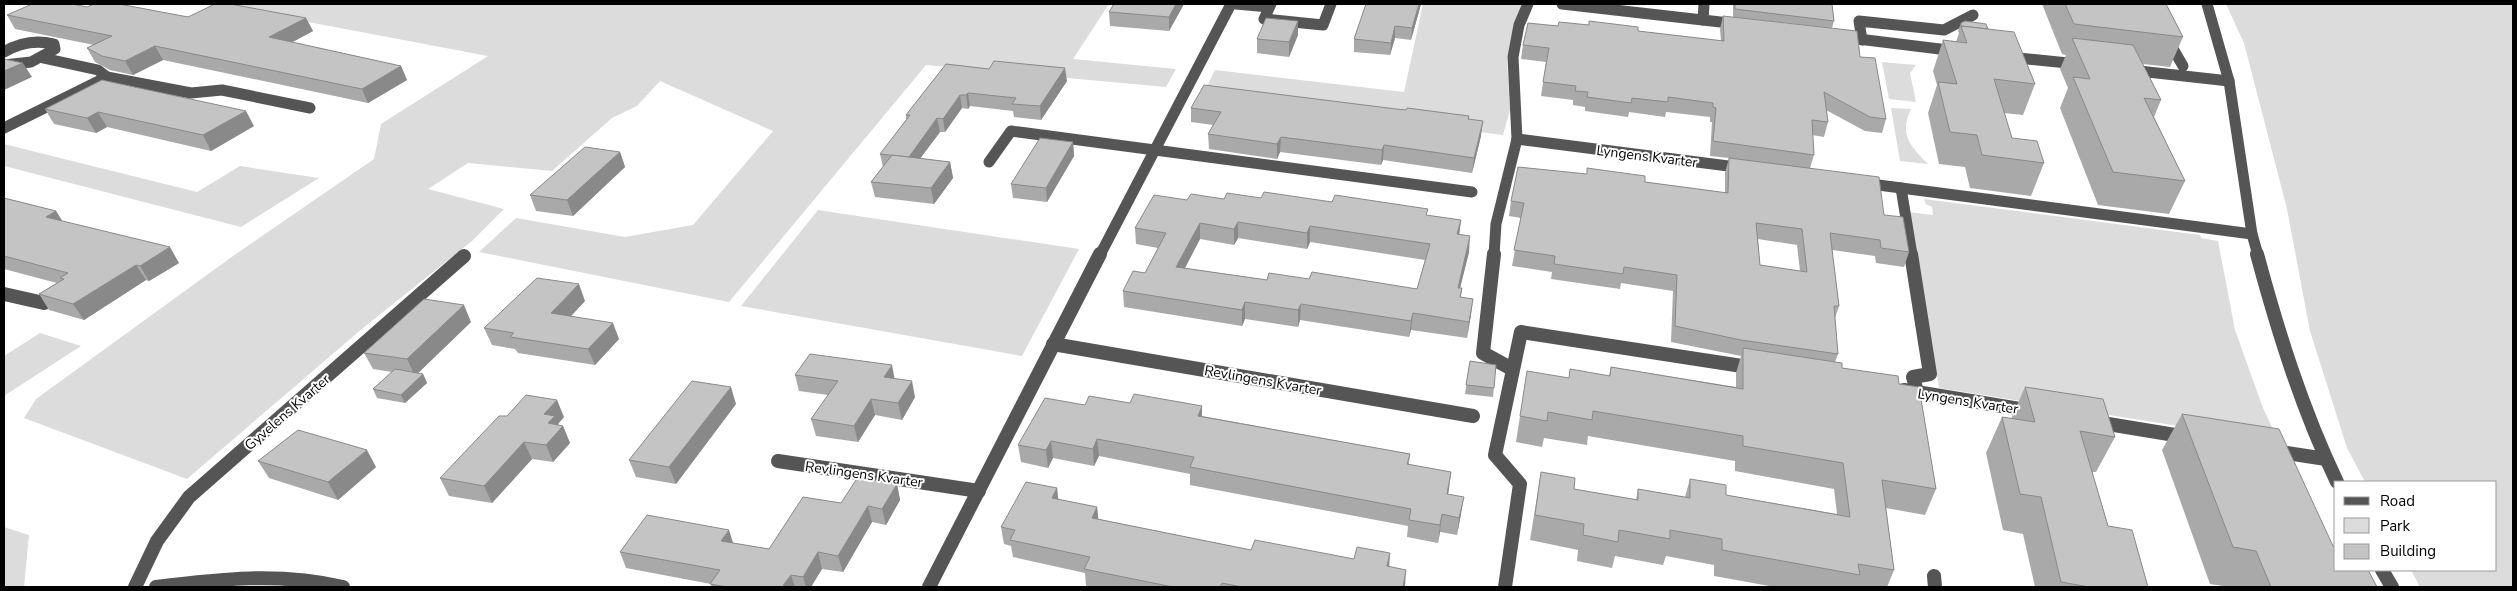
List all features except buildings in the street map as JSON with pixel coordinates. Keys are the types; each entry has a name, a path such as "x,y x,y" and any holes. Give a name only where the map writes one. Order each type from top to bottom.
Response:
{"street":[{"path":"930,587 1053,344 1231,4"},
{"path":"1236,4 1270,5 1264,19 1323,25 1331,4"},
{"path":"1512,369 1483,353 1490,304 1496,224 1517,139 1512,57 1519,25 1528,4"},
{"path":"1562,4 1753,26"},
{"path":"1703,20 1704,4"},
{"path":"2207,4 2229,81 2252,234 2280,338 2326,459 2337,481"},
{"path":"1862,40 1860,20 1944,30 1973,15"},
{"path":"2162,29 2183,66"},
{"path":"1832,36 1969,52"},
{"path":"4,52 26,44 46,42 54,44 55,50 43,58 26,64 4,65"},
{"path":"1998,55 2084,65"},
{"path":"43,58 98,70 107,77 191,93 222,90 310,108"},
{"path":"2123,69 2229,81"},
{"path":"4,128 107,77"},
{"path":"989,162 1011,131 1472,192"},
{"name":"Lyngens Kvarter","path":"1517,139 1753,169"},
{"path":"1852,182 2252,234"},
{"path":"1901,188 1930,374 1913,377 1917,392"},
{"name":"Gyvelens Kvarter","path":"135,587 157,540 189,497 464,256"},
{"path":"4,294 44,303"},
{"path":"1505,587 1520,484 1495,455 1521,332 1772,370"},
{"name":"Revlingens Kvarter","path":"1053,344 1472,416"},
{"name":"Lyngens Kvarter","path":"1888,388 2045,414"},
{"path":"2083,420 2199,439"},
{"path":"2257,448 2326,459"},
{"name":"Revlingens Kvarter","path":"778,461 979,491"},
{"path":"2383,571 2392,587"},
{"path":"156,587 221,578 261,576 317,580 343,587"}],"green space":[{"path":"213,4 1109,4 1073,59 1176,69 1166,87 926,65 729,302 479,252 516,218 625,237 693,225 773,131 660,81 637,106 612,118 552,171 468,163 428,189 504,209 472,241 363,328 187,479 24,418 36,399 233,256 374,159 381,124 488,56"},
{"path":"1423,4 1523,4 1515,25 1507,59 1510,110 1503,135 1202,96 1215,70 1404,92"},
{"path":"2226,4 2513,4 2513,587 2420,587 2412,571 2497,571 2497,481 2364,481 2347,448 2310,331 2287,209 2244,43"},
{"path":"1882,62 1916,65 1910,73 1916,102 1889,99"},
{"path":"1891,108 1911,109 1906,133 1916,151 1928,164 1900,161"},
{"path":"4,144 197,192 240,166 319,178 241,227 4,166"},
{"path":"1924,199 2200,235 2201,238 2218,241 2235,330 2263,408 2279,442 1939,388 1908,212 1933,215 1932,207 1926,204"},
{"path":"818,210 1079,249 1022,356 741,306"},
{"path":"40,333 81,346 4,396 4,356"},
{"path":"4,527 29,535 24,587 4,587"}]}
